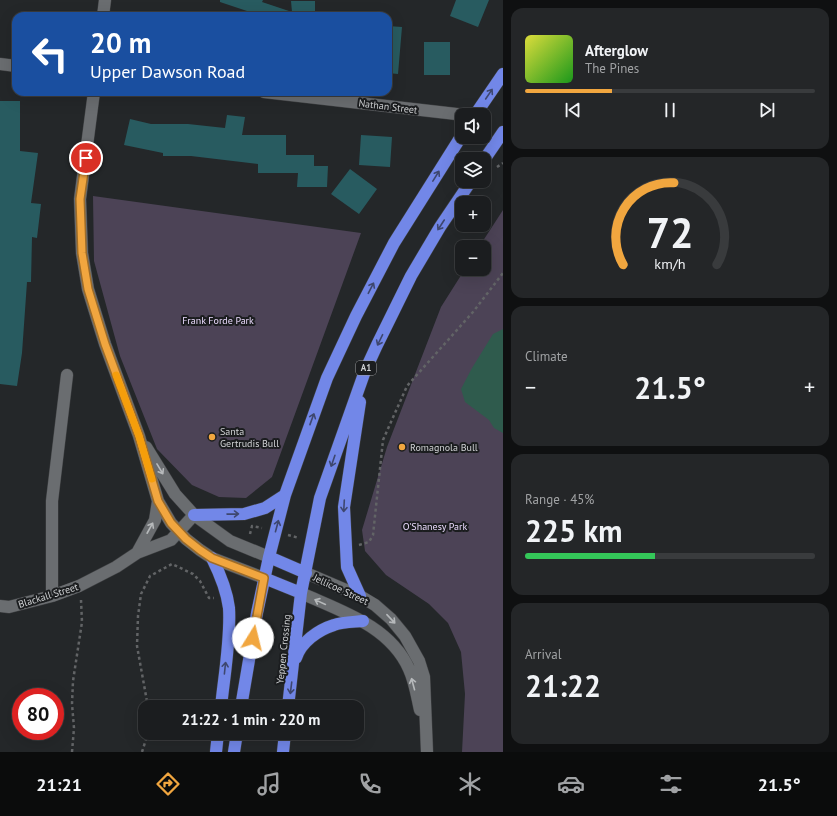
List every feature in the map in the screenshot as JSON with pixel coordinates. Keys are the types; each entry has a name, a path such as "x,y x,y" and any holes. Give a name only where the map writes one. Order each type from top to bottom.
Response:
{"highway":[{"path":"480,108 503,74"},
{"path":"489,152 503,132"},
{"path":"242,700 268,557 285,495 327,378 356,316 394,243 456,144"},
{"name":"A1","path":"301,593 320,498 365,371 411,276 466,188"},
{"path":"360,596 348,567 344,507 365,371"},
{"path":"194,515 244,514 265,508 285,495"},
{"path":"268,557 306,572"},
{"path":"212,558 218,570 229,607 222,700"},
{"path":"264,578 301,593"},
{"name":"Yeppen Crossing","path":"289,700 301,593"},
{"path":"293,667 298,653 309,638 334,625 363,621"},
{"path":"216,752 217,740"},
{"path":"234,752 236,740"},
{"path":"283,752 284,740"}],"street":[{"path":"104,12 105,0"},
{"path":"0,64 12,66"},
{"path":"93,96 80,199 82,253 90,296 105,344 139,436 158,501 171,523 186,539 212,558 264,578"},
{"name":"Nathan Street","path":"299,96 455,114"},
{"path":"52,596 52,501 67,375"},
{"path":"139,436 175,494 194,515 230,541 268,557"},
{"path":"137,553 155,520 158,501"},
{"path":"137,553 171,540 194,515"},
{"name":"Blackall Street","path":"0,606 9,606 52,596 79,586 116,567 137,553"},
{"name":"Jellicoe Street","path":"306,572 360,596 383,611 405,636 419,661 424,677 427,752"},
{"name":"Jellicoe Street","path":"301,593 363,621 388,640 400,654 409,669 427,735"}],"path":[{"path":"357,545 369,542 373,535 383,440 407,386 474,312 503,273"},
{"path":"147,700 137,646 140,594 150,576 172,564 193,574 200,581 209,598 214,598"},
{"path":"72,752 74,728 72,704 73,681 82,622 79,586"},
{"path":"142,752 146,740"}],"green space":[{"name":"Frank Forde Park","path":"93,196 361,233 272,477 246,498 219,497 192,485 157,449 120,356 94,261"},
{"name":"O'Shanesy Park","path":"503,210 503,752 462,752 465,694 461,652 448,623 429,604 386,575 365,551 362,530 387,447 441,307 461,276 491,276 491,240 484,240 489,232 491,232 491,228"}],"shaded area":[{"path":"503,329 503,433 494,428 489,420 465,402 461,389 493,334"}],"building":[{"path":"220,0 263,0 262,2 292,12 250,12 220,2"},
{"path":"456,0 489,0 478,27 450,16"},
{"path":"291,1 315,1 315,12 292,12"},
{"path":"392,26 402,27 398,74 392,73"},
{"path":"424,42 450,42 450,75 424,75"},
{"path":"0,101 20,101 20,151 38,153 31,203 41,204 37,238 32,237 31,282 27,282 22,353 17,386 0,384"},
{"path":"227,115 245,117 242,135 286,135 286,155 314,155 314,166 328,166 327,187 297,187 298,173 258,173 258,164 191,156 163,156 163,153 124,145 130,119 151,124 188,124 225,128"},
{"path":"361,135 392,137 390,167 359,165"},
{"path":"350,169 377,189 359,214 331,194"}],"slow traffic":[{"path":"116,375 139,436 152,479"}],"place":[{"name":"Santa Gertrudis Bull","path":"212,437"},
{"name":"Romagnola Bull","path":"402,447"}],"route":[{"path":"86,158 80,199 82,253 88,289 105,344 139,436 158,501 171,523 186,539 200,550 212,558 264,578 253,638"}]}
